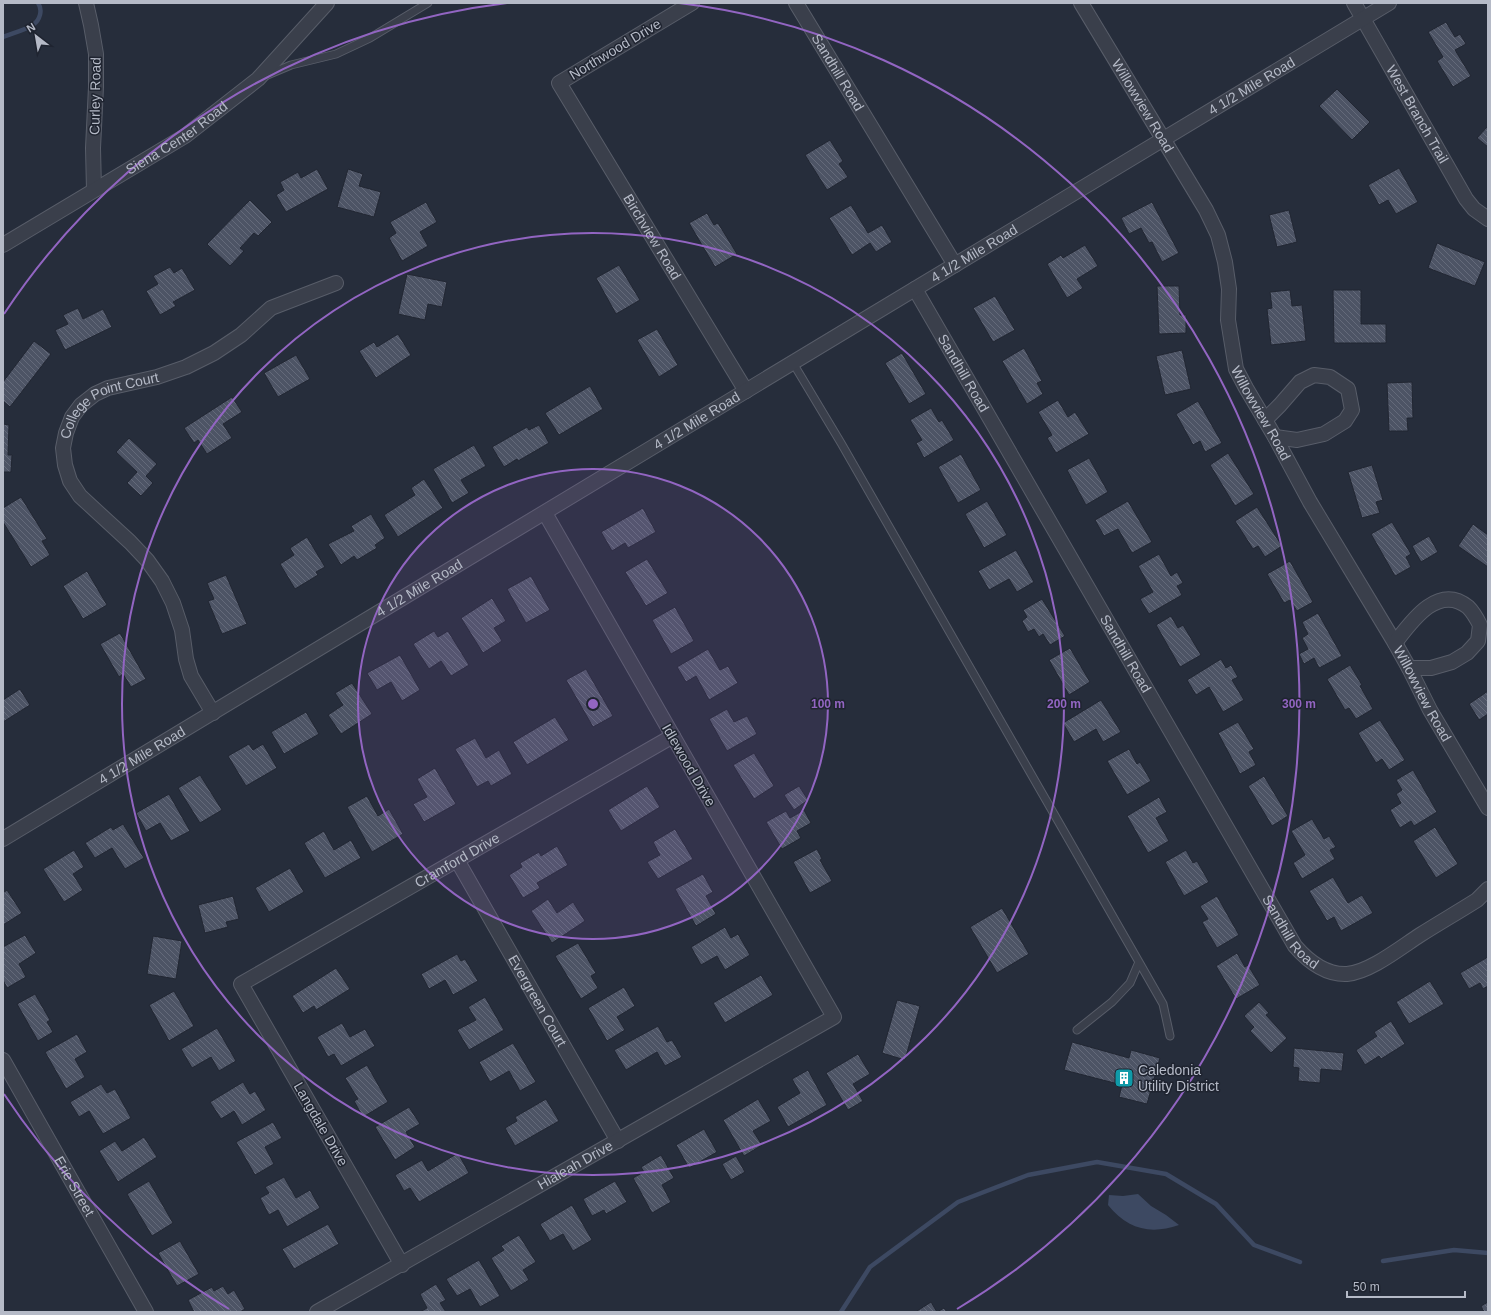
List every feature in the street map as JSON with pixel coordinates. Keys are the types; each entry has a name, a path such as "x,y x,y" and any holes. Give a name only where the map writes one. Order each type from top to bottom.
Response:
{"street":[{"name":"Curley Road","path":"86,3 96,54 93,148 94,190"},
{"name":"Siena Center Road","path":"3,245 185,136 258,79 327,3"},
{"name":"Northwood Drive","path":"559,83 692,3"},
{"name":"Sandhill Road","path":"796,3 954,265"},
{"name":"Willowview Road","path":"1081,3 1206,210 1218,235 1226,262 1229,288 1228,320 1236,369 1310,502 1395,643 1430,710 1488,808"},
{"name":"West Branch Trail","path":"1354,3 1466,199 1474,209 1488,219"},
{"name":"4 1/2 Mile Road","path":"3,838 1390,3"},
{"name":"Birchview Road","path":"559,83 746,391"},
{"name":"College Point Court","path":"212,713 191,676 186,659 182,630 173,603 162,581 147,560 130,542 80,496 70,482 65,465 63,448 66,433 72,417 81,405 94,394 108,388 157,377 186,367 214,353 241,335 271,308 336,283"},
{"name":"Sandhill Road","path":"915,289 1295,946 1306,958 1319,967 1334,972 1347,974 1368,968 1477,900 1488,889"},
{"path":"1264,420 1280,405 1300,382 1314,375 1330,377 1348,389 1352,410 1345,421 1324,434 1297,440 1275,437"},
{"name":"Idlewood Drive","path":"545,513 834,1017"},
{"path":"1395,643 1411,622 1429,605 1446,599 1459,601 1469,608 1480,625 1478,641 1467,653 1452,662 1431,668 1409,668"},
{"name":"Cramford Drive","path":"241,984 673,736"},
{"name":"Evergreen Court","path":"457,860 618,1141"},
{"name":"Langdale Drive","path":"241,984 402,1264"},
{"name":"Hialeah Drive","path":"316,1312 834,1017"},
{"name":"Erie Street","path":"3,1060 146,1312"}],"lane":[{"path":"258,79 291,65 336,54 370,38 428,3"},
{"path":"793,363 841,443 1163,1004 1170,1036"},
{"path":"1077,1030 1112,1002 1130,983 1139,962"}],"water":[{"path":"1138,1194 1151,1206 1179,1225 1158,1229 1140,1228 1123,1220 1108,1205 1109,1195 1123,1196"}],"building":[{"path":"1446,22 1455,37 1460,34 1466,44 1455,50 1471,76 1453,87 1437,61 1443,57 1428,32"},
{"path":"1337,89 1370,122 1352,140 1319,106"},
{"path":"1488,126 1488,147 1477,138"},
{"path":"830,140 843,161 839,164 848,177 827,190 805,155"},
{"path":"1399,168 1418,202 1396,214 1388,200 1379,205 1368,185"},
{"path":"317,169 328,189 286,212 276,195 284,190 280,182 298,172 301,178"},
{"path":"348,169 363,174 359,186 381,192 374,217 337,207"},
{"path":"250,200 272,222 258,236 254,233 240,248 244,251 230,266 207,244"},
{"path":"426,202 437,222 420,232 428,246 402,261 389,238 396,233 390,222"},
{"path":"1152,202 1179,253 1162,262 1152,242 1149,243 1141,228 1129,234 1121,218"},
{"path":"851,205 868,233 882,225 892,242 876,252 870,243 852,255 829,218"},
{"path":"1289,210 1297,242 1277,247 1269,215"},
{"path":"707,213 714,225 718,223 737,254 715,267 689,223"},
{"path":"1437,243 1485,262 1475,286 1428,268"},
{"path":"1085,245 1098,266 1077,279 1083,288 1067,298 1047,264 1061,255 1063,258"},
{"path":"619,265 640,300 616,314 596,278"},
{"path":"170,267 174,273 182,268 195,290 173,302 176,306 160,315 146,291 158,284 153,276"},
{"path":"407,274 447,282 442,307 428,304 425,320 398,314"},
{"path":"1157,286 1179,286 1180,315 1186,315 1186,333 1159,334"},
{"path":"1290,290 1292,306 1302,305 1306,341 1271,345 1267,309 1272,308 1270,292"},
{"path":"1333,290 1361,290 1361,324 1386,324 1386,343 1334,343"},
{"path":"995,296 1015,330 993,342 973,308"},
{"path":"78,308 83,319 103,309 112,327 65,350 55,330 68,324 63,315"},
{"path":"657,329 678,365 659,377 637,340"},
{"path":"398,334 411,355 376,378 359,351 374,342 377,347"},
{"path":"34,341 51,354 10,407 3,401 3,382"},
{"path":"1024,348 1042,381 1037,383 1043,394 1027,404 1002,361"},
{"path":"1182,350 1191,389 1165,395 1156,356"},
{"path":"902,353 926,394 909,404 885,363"},
{"path":"296,355 310,379 278,397 264,373"},
{"path":"1412,382 1413,418 1407,418 1408,431 1389,431 1387,383"},
{"path":"590,386 603,409 559,435 545,413"},
{"path":"232,397 242,412 223,424 232,438 207,454 198,440 194,443 184,428"},
{"path":"1058,400 1068,417 1075,412 1089,434 1056,453 1047,438 1052,435 1038,412"},
{"path":"1198,401 1222,443 1205,452 1200,441 1193,445 1176,414"},
{"path":"931,408 939,422 942,420 954,440 924,458 916,443 922,440 910,420"},
{"path":"3,424 9,425 8,455 12,455 11,472 3,472"},
{"path":"539,425 549,443 518,461 517,459 504,467 492,447 527,427 529,430"},
{"path":"129,438 157,464 146,476 153,483 141,496 127,483 137,472 116,452"},
{"path":"474,445 486,466 461,480 469,493 452,503 433,469"},
{"path":"1228,453 1254,494 1235,506 1210,465"},
{"path":"961,454 981,490 958,503 938,467"},
{"path":"1089,458 1108,492 1086,505 1067,470"},
{"path":"1372,465 1383,500 1376,502 1380,513 1362,518 1348,472"},
{"path":"424,479 443,508 398,537 384,515 415,495 411,488"},
{"path":"21,497 47,539 42,541 50,555 31,567 3,522 3,508"},
{"path":"987,501 1007,535 984,548 965,514"},
{"path":"1128,501 1152,542 1132,553 1118,529 1104,536 1095,520"},
{"path":"1257,507 1282,546 1265,557 1258,546 1253,549 1235,521"},
{"path":"643,508 656,532 628,548 625,543 612,551 601,532"},
{"path":"371,514 385,538 375,545 377,548 357,560 354,556 341,565 328,544 354,531 351,526"},
{"path":"1392,522 1411,554 1406,557 1411,567 1395,576 1371,534"},
{"path":"1473,524 1488,535 1488,567 1458,546"},
{"path":"1429,536 1438,552 1421,562 1412,546"},
{"path":"307,537 325,567 316,572 318,575 295,589 280,564 294,555 290,548"},
{"path":"1016,550 1034,582 1017,592 1009,579 989,590 978,571"},
{"path":"1159,554 1171,576 1177,572 1183,583 1177,586 1182,595 1149,614 1140,599 1153,592 1138,566"},
{"path":"647,559 668,593 646,606 625,572"},
{"path":"1290,561 1313,602 1297,611 1290,600 1284,603 1267,574"},
{"path":"87,571 107,605 83,619 63,586"},
{"path":"226,575 247,624 222,634 208,601 214,599 207,583"},
{"path":"531,576 550,610 526,623 507,589"},
{"path":"492,598 506,621 494,628 502,641 483,653 461,618"},
{"path":"1042,599 1065,636 1050,645 1043,634 1039,637 1034,629 1028,632 1022,621 1027,617 1023,610"},
{"path":"675,607 694,641 671,654 652,620"},
{"path":"1318,613 1342,656 1319,668 1314,658 1304,664 1299,654 1308,649 1302,638 1308,634 1302,622"},
{"path":"1171,616 1178,628 1183,625 1201,655 1180,667 1156,625"},
{"path":"434,631 438,637 448,631 469,665 451,676 441,661 429,669 413,644"},
{"path":"120,633 146,679 131,687 123,674 119,677 100,644"},
{"path":"1070,648 1090,682 1069,695 1049,660"},
{"path":"708,649 720,670 728,666 738,683 709,700 696,676 686,682 677,667"},
{"path":"400,655 420,690 402,701 391,682 377,690 367,673"},
{"path":"1221,659 1226,668 1231,665 1238,677 1232,680 1244,700 1223,712 1209,687 1196,695 1187,680"},
{"path":"1350,665 1362,685 1360,686 1373,709 1356,719 1349,708 1345,710 1327,679"},
{"path":"586,669 613,716 593,727 566,680"},
{"path":"352,683 372,714 341,734 328,715 343,705 335,693"},
{"path":"20,689 30,705 3,722 3,700"},
{"path":"1488,691 1488,714 1479,720 1469,704"},
{"path":"1101,700 1121,732 1103,742 1096,729 1074,742 1063,723"},
{"path":"727,709 734,722 747,716 757,734 727,751 709,719"},
{"path":"306,712 319,734 284,754 271,732"},
{"path":"555,717 569,740 527,765 513,742"},
{"path":"1380,720 1405,760 1389,770 1382,759 1376,763 1358,733"},
{"path":"1238,722 1254,749 1249,752 1256,765 1240,774 1218,733"},
{"path":"475,738 486,758 499,750 512,774 491,786 488,781 477,787 455,749"},
{"path":"249,744 253,750 263,744 277,768 246,786 228,756"},
{"path":"1129,749 1137,764 1140,762 1151,781 1127,795 1107,761"},
{"path":"754,753 774,786 754,799 733,765"},
{"path":"435,768 456,804 424,822 413,804 427,797 417,779"},
{"path":"1413,770 1437,812 1414,826 1411,821 1400,828 1390,810 1401,803 1396,794 1402,790 1396,780"},
{"path":"200,775 222,810 200,823 178,788"},
{"path":"1264,776 1288,816 1272,826 1248,786"},
{"path":"647,786 660,807 621,831 608,810"},
{"path":"799,786 808,800 794,810 784,795"},
{"path":"169,794 190,831 171,841 160,823 146,831 136,813"},
{"path":"367,796 378,816 389,809 403,834 372,852 347,807"},
{"path":"1159,797 1167,812 1156,818 1169,841 1148,853 1127,816"},
{"path":"804,810 811,823 797,831 801,838 782,849 766,822 786,811 790,818"},
{"path":"1312,819 1324,839 1329,836 1336,847 1330,850 1335,859 1302,879 1293,863 1305,855 1291,831"},
{"path":"123,824 144,858 125,869 112,848 95,858 85,843 111,827 113,830"},
{"path":"1435,827 1458,864 1436,878 1413,841"},
{"path":"675,829 693,859 658,879 647,862 660,855 653,842"},
{"path":"324,831 334,850 351,840 361,858 325,878 304,843"},
{"path":"557,846 568,865 537,883 540,888 523,898 509,875 522,867 520,863 539,852 541,856"},
{"path":"817,849 822,859 820,860 832,881 810,893 793,862"},
{"path":"74,850 84,867 73,874 83,890 64,902 43,869"},
{"path":"1186,850 1193,863 1197,861 1209,882 1184,896 1165,862"},
{"path":"290,868 304,892 269,912 255,888"},
{"path":"703,874 713,892 706,896 716,914 696,926 675,889"},
{"path":"1333,877 1348,903 1362,895 1373,913 1341,931 1334,917 1327,921 1309,891"},
{"path":"7,890 22,913 3,925 3,893"},
{"path":"233,896 239,919 226,922 228,927 205,933 198,905"},
{"path":"1217,896 1239,935 1217,948 1202,922 1208,919 1200,906"},
{"path":"548,899 557,913 573,902 585,921 552,943 531,911"},
{"path":"1002,908 1029,954 997,973 970,927"},
{"path":"725,927 731,938 738,934 750,955 725,970 717,956 701,965 691,947"},
{"path":"25,935 36,953 19,964 26,977 7,988 3,980 3,947"},
{"path":"153,936 182,941 176,979 147,974"},
{"path":"578,943 596,973 591,976 598,988 581,999 555,956"},
{"path":"1237,953 1245,967 1248,965 1260,985 1236,999 1216,966"},
{"path":"457,954 461,961 465,959 478,981 453,995 445,980 429,989 421,974"},
{"path":"1488,957 1488,986 1483,989 1480,983 1469,989 1460,973"},
{"path":"336,968 350,989 316,1010 314,1006 303,1013 292,996"},
{"path":"761,975 773,995 725,1023 713,1003"},
{"path":"1430,981 1444,1004 1409,1024 1396,1002"},
{"path":"624,987 635,1006 617,1017 625,1030 607,1041 588,1008"},
{"path":"174,991 194,1026 169,1041 149,1005"},
{"path":"35,994 50,1020 47,1022 53,1032 38,1041 17,1004"},
{"path":"485,997 504,1030 469,1050 457,1030 476,1020 468,1007"},
{"path":"897,1000 920,1006 905,1060 882,1053"},
{"path":"1259,1002 1269,1013 1266,1015 1287,1038 1271,1053 1250,1031 1254,1027 1244,1016"},
{"path":"1391,1021 1405,1044 1381,1059 1379,1056 1365,1065 1356,1050 1377,1036 1374,1032"},
{"path":"342,1023 350,1037 365,1029 375,1046 341,1066 334,1054 328,1057 317,1037"},
{"path":"658,1026 667,1042 672,1040 682,1057 665,1066 657,1052 626,1070 614,1050"},
{"path":"217,1028 236,1061 219,1071 211,1057 192,1068 181,1049"},
{"path":"77,1034 87,1052 75,1059 85,1077 66,1089 45,1052"},
{"name":"Caledonia Utility District","path":"1072,1042 1129,1058 1131,1050 1160,1058 1147,1104 1119,1097 1122,1085 1064,1070"},
{"path":"513,1043 536,1082 520,1091 509,1071 490,1082 479,1062"},
{"path":"1294,1048 1344,1053 1342,1071 1321,1069 1320,1083 1298,1081 1299,1068 1293,1067"},
{"path":"858,1054 870,1074 853,1084 863,1101 848,1110 826,1073"},
{"path":"367,1065 388,1102 363,1117 354,1101 358,1099 345,1078"},
{"path":"808,1070 827,1105 788,1127 777,1107 800,1093 792,1079"},
{"path":"243,1082 250,1094 255,1091 266,1110 242,1125 234,1111 221,1119 210,1102"},
{"path":"101,1084 107,1093 115,1089 131,1118 103,1134 89,1111 79,1117 70,1102"},
{"path":"546,1099 559,1121 515,1146 505,1128 517,1121 515,1117"},
{"path":"758,1099 771,1121 753,1131 762,1145 744,1156 723,1120"},
{"path":"409,1107 420,1124 406,1132 415,1147 395,1160 375,1127"},
{"path":"273,1122 282,1138 265,1147 274,1164 255,1175 236,1142"},
{"path":"704,1129 717,1152 689,1168 676,1145"},
{"path":"144,1137 157,1157 118,1182 99,1151 115,1141 122,1151"},
{"path":"458,1153 469,1173 419,1202 410,1188 404,1191 395,1175 422,1160 428,1171"},
{"path":"661,1155 674,1178 662,1185 671,1202 652,1213 633,1178 644,1172 641,1167"},
{"path":"736,1156 745,1172 731,1180 722,1164"},
{"path":"284,1177 296,1198 310,1190 320,1208 287,1227 278,1210 269,1215 260,1198 269,1193 265,1187"},
{"path":"149,1181 173,1223 152,1236 127,1194"},
{"path":"615,1181 627,1202 606,1214 604,1210 592,1216 583,1199"},
{"path":"572,1205 592,1240 573,1251 563,1234 550,1241 540,1224"},
{"path":"328,1224 339,1244 294,1269 282,1249"},
{"path":"519,1235 536,1262 523,1270 529,1280 511,1291 491,1258 504,1250 501,1246"},
{"path":"180,1241 199,1274 177,1286 158,1253"},
{"path":"479,1260 500,1296 480,1307 470,1289 457,1296 446,1279"},
{"path":"436,1284 446,1300 440,1303 446,1312 420,1312 427,1308 420,1294"},
{"path":"223,1286 228,1294 234,1290 245,1309 240,1312 194,1312 188,1300 212,1287 214,1291"},
{"path":"931,1302 937,1312 917,1312 917,1311"},
{"path":"1488,1302 1488,1312 1484,1312 1481,1306"},
{"path":"944,1308 947,1312 937,1312"}],"waterway":[{"path":"3,37 33,25 39,18 40,6 38,3"},
{"path":"841,1312 870,1267 958,1202 1028,1175 1097,1162 1166,1174 1216,1204 1254,1245 1300,1262"},
{"path":"1383,1261 1454,1250 1488,1253"}],"place":[{"name":"Caledonia Utility District","path":"1124,1078"}]}
